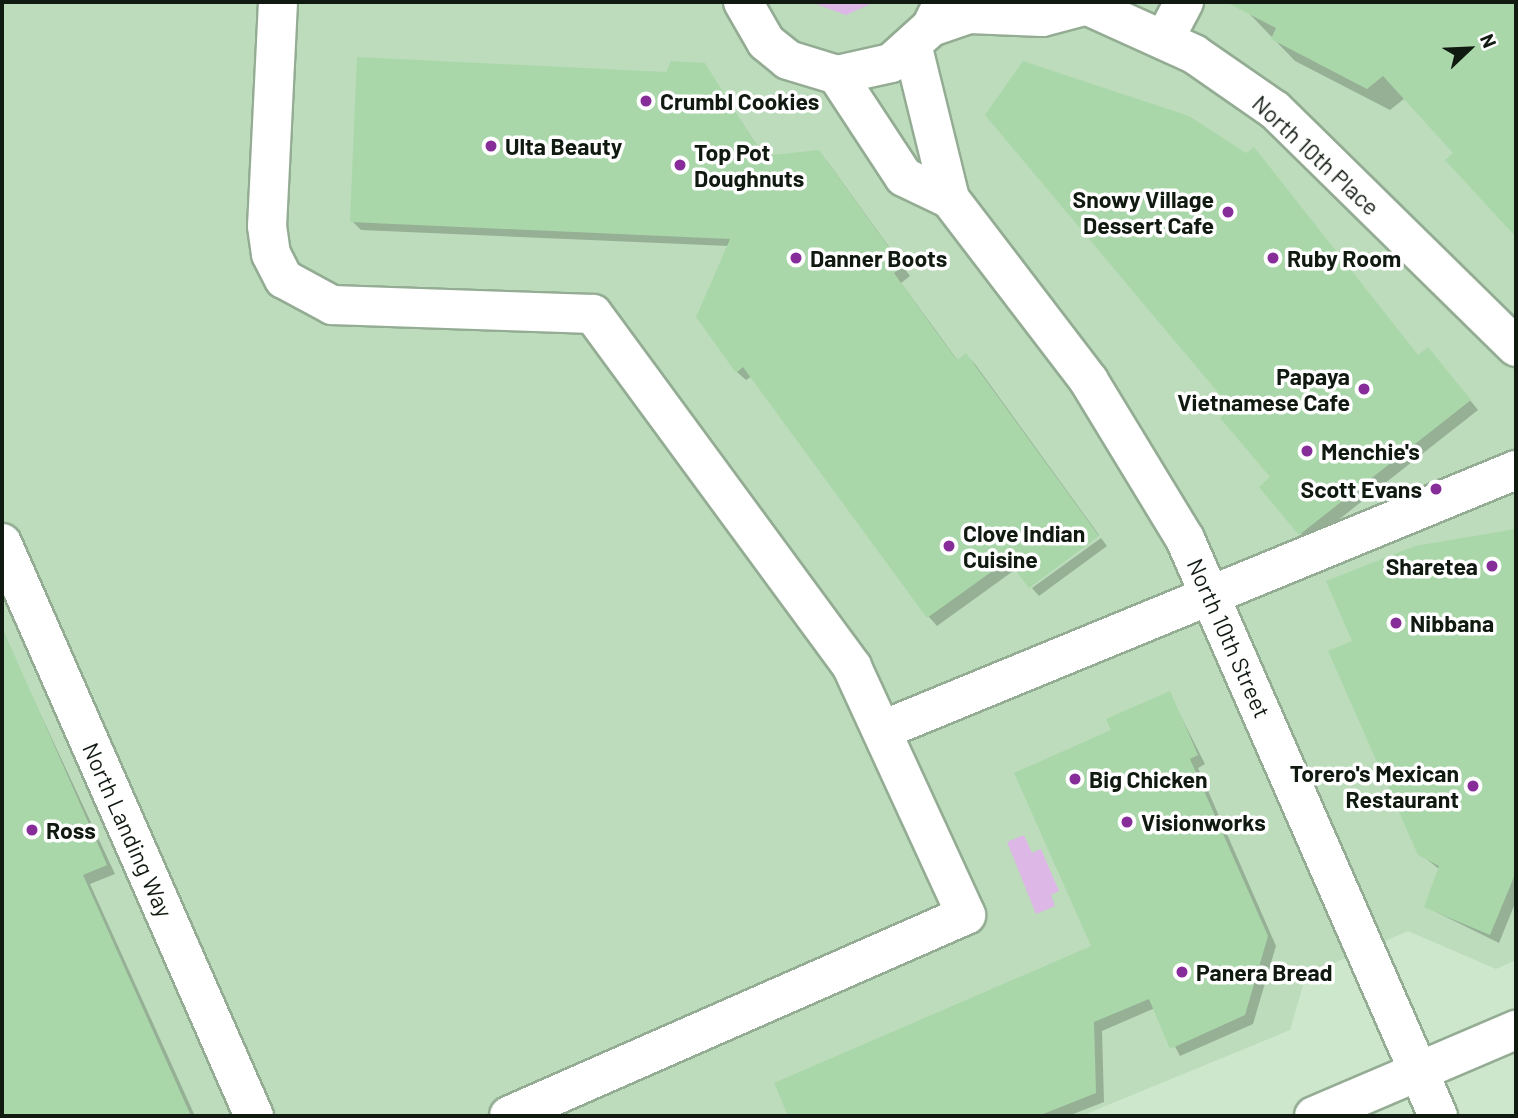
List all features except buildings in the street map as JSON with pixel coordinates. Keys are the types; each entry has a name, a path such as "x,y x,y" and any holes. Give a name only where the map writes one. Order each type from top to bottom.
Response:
{"street":[{"path":"278,2 267,226 271,254 284,279 306,296 332,305 593,314 852,667 885,729 966,915 509,1116"},
{"path":"1164,40 1184,2"},
{"name":"North 10th Place","path":"838,75 891,64 929,26 969,14 1042,17 1082,4 1164,40 1275,110 1516,347"},
{"path":"741,7 788,60 838,75"},
{"name":"North 10th Street","path":"929,26 950,200"},
{"name":"North 10th Street","path":"838,75 904,177 950,200 1090,381 1185,538 1438,1116"},
{"path":"885,729 1209,592 1516,470"},
{"name":"North Landing Way","path":"2,543 254,1116"},
{"path":"1314,1116 1516,1030"}],"shaded area":[{"path":"2,2 1516,2 1516,960 1496,969 1408,931 1306,975 1290,1030 1081,1116 2,1116"},
{"path":"810,2 875,2 846,15"},
{"path":"1024,835 1032,853 1041,849 1059,891 1051,895 1055,906 1036,914 1007,842"}],"place":[{"name":"Crumbl Cookies","path":"646,101"},
{"name":"Ulta Beauty","path":"491,146"},
{"name":"Top Pot Doughnuts","path":"680,165"},
{"name":"Snowy Village Dessert Cafe","path":"1228,212"},
{"name":"Danner Boots","path":"796,258"},
{"name":"Ruby Room","path":"1273,258"},
{"name":"Papaya Vietnamese Cafe","path":"1364,389"},
{"name":"Menchie's","path":"1307,451"},
{"name":"Scott Evans","path":"1436,489"},
{"name":"Clove Indian Cuisine","path":"949,546"},
{"name":"Sharetea","path":"1492,566"},
{"name":"Nibbana","path":"1396,623"},
{"name":"Big Chicken","path":"1075,779"},
{"name":"Torero's Mexican Restaurant","path":"1473,786"},
{"name":"Visionworks","path":"1127,822"},
{"name":"Ross","path":"32,830"},
{"name":"Panera Bread","path":"1182,972"}]}
